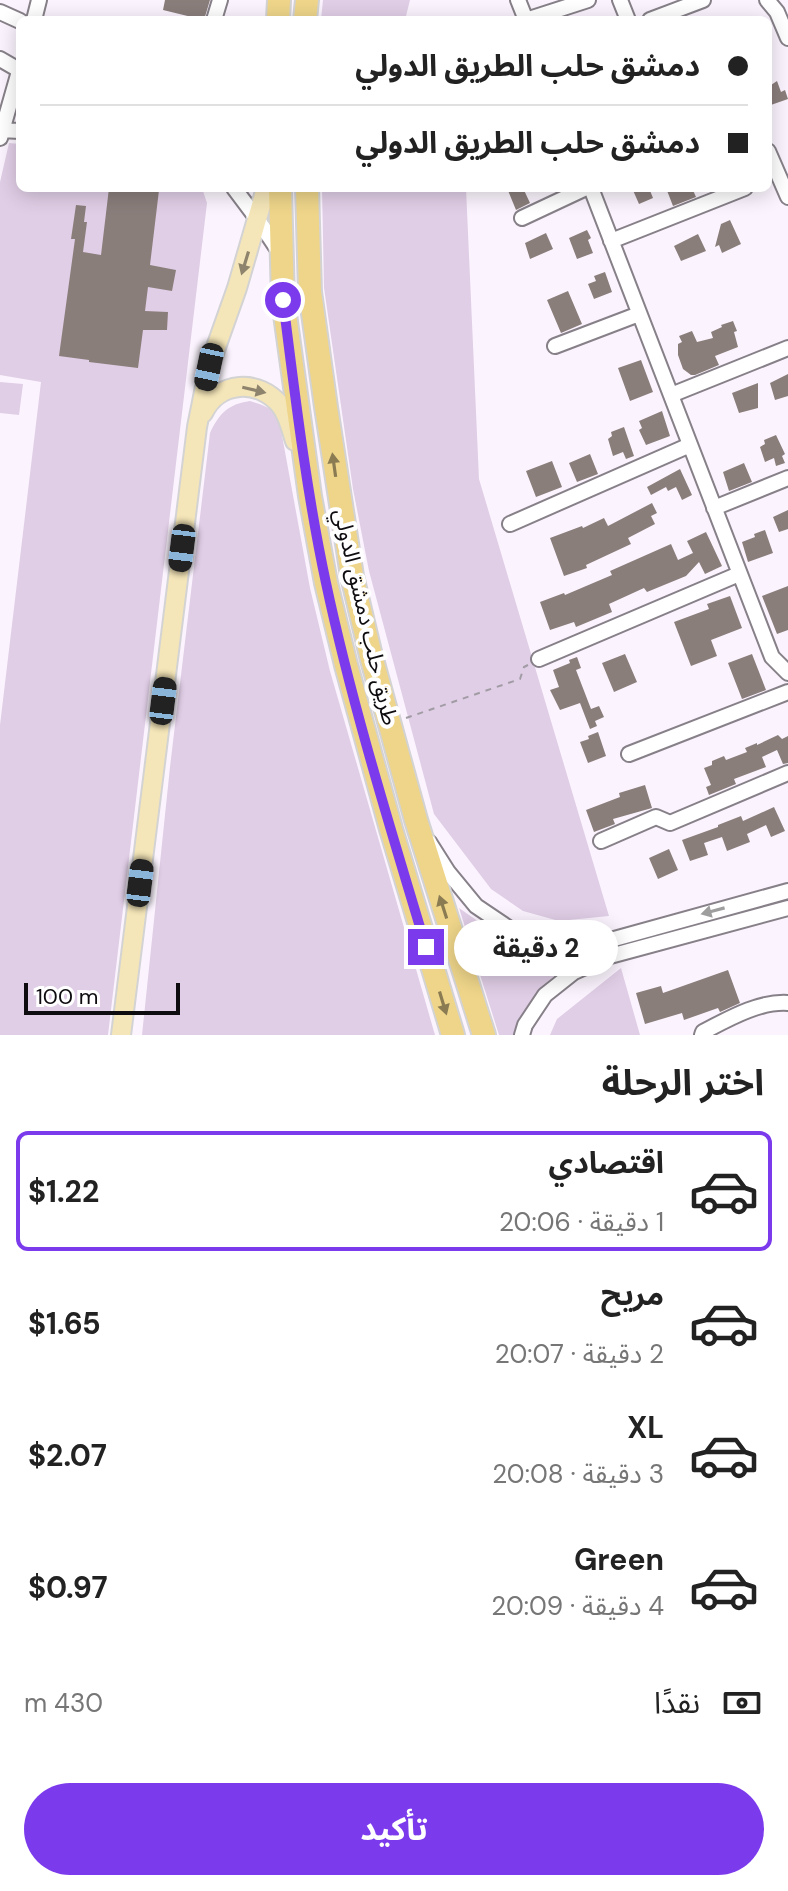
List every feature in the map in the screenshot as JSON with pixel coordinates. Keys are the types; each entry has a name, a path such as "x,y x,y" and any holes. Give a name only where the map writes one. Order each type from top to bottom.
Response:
{"highway":[{"path":"280,192 283,300 310,496 326,583 391,829 453,1035"},
{"name":"طريق حلب دمشق الدولي","path":"307,192 310,292 352,576 416,820 484,1035"}],"main road":[{"path":"121,1035 197,427 209,367 237,288 265,192"},
{"path":"197,427 207,405 219,393 233,386 251,387 269,394 288,417 310,496"}],"street":[{"path":"538,16 588,0"},
{"path":"661,16 703,0"},
{"path":"767,0 777,12 788,38"},
{"path":"1,132 5,96 16,76"},
{"path":"778,175 788,197"},
{"path":"237,192 281,255"},
{"path":"522,218 579,192"},
{"path":"590,192 772,657 788,673"},
{"path":"611,241 735,192"},
{"path":"555,346 639,314"},
{"path":"671,395 788,348"},
{"path":"510,524 690,445"},
{"path":"714,508 788,478"},
{"path":"539,659 739,574"},
{"path":"629,754 788,692"},
{"path":"601,841 656,817 670,823 788,773"},
{"path":"416,820 448,872 476,906 513,931 557,943 607,941 788,891"},
{"path":"522,1035 545,995 574,972 600,960 788,908"},
{"path":"594,940 600,960"},
{"path":"702,1035 724,1021 770,1003 788,1003"}],"path":[{"path":"390,723 520,679 524,667 539,659"}],"shaded area":[{"path":"323,0 410,0 406,16 321,16"},
{"path":"9,143 16,144 16,192 203,192 207,203 108,1035 0,1035 0,725 41,382 0,375 0,182"},
{"path":"322,192 466,192 479,479 609,916 559,921 523,911 491,889 434,814 369,571 353,489 324,288"},
{"path":"0,382 23,384 19,415 0,413"},
{"path":"250,401 270,409 279,419 310,588 330,671 435,1035 142,1035 210,433 225,411"},
{"path":"459,908 505,940 535,952 577,957 542,986 515,1035 499,1035"},
{"path":"621,968 640,1035 550,1035 557,1019"}],"building":[{"path":"165,0 210,0 205,16 188,16 163,10"},
{"path":"777,81 788,99 772,105 772,84"},
{"path":"109,192 159,192 150,265 176,270 172,291 148,287 145,311 168,312 167,330 143,330 138,368 59,356 75,239 71,239 76,205 86,206 83,252 101,255"},
{"path":"509,192 525,192 530,203 516,210"},
{"path":"634,192 651,192 653,198 639,204"},
{"path":"668,192 694,192 696,197 673,206"},
{"path":"730,220 741,244 722,253 719,245 715,247 721,224"},
{"path":"587,230 593,253 577,259 569,238"},
{"path":"546,233 553,249 530,259 525,243"},
{"path":"698,234 706,251 681,261 674,246"},
{"path":"605,272 612,292 594,299 588,284 596,281 594,276"},
{"path":"568,291 582,324 561,333 547,300"},
{"path":"733,321 738,347 715,356 719,365 695,375 683,369 678,355 678,344 682,342 679,336 692,331 697,342 713,338 711,332"},
{"path":"641,360 653,392 630,401 618,368"},
{"path":"788,374 788,396 775,400 770,383"},
{"path":"758,383 758,408 739,413 732,393"},
{"path":"662,411 670,436 646,445 639,430 642,428 639,421"},
{"path":"624,427 634,456 626,459 623,452 613,456 608,439 612,436 611,432"},
{"path":"776,435 785,454 782,456 785,463 776,466 774,458 765,462 760,447 765,444 764,440"},
{"path":"590,454 598,474 577,482 569,463"},
{"path":"552,461 562,487 536,497 526,471"},
{"path":"744,463 752,482 729,491 723,472"},
{"path":"680,469 692,495 682,500 676,487 668,491 666,487 651,495 647,487"},
{"path":"652,503 657,513 651,516 655,524 628,538 631,544 586,565 587,568 564,576 550,538 604,518 608,526"},
{"path":"788,510 788,529 779,532 773,517"},
{"path":"765,530 773,553 748,562 742,542"},
{"path":"706,532 722,566 705,574 699,562 686,576 647,592 644,588 609,604 612,612 576,627 574,622 550,630 540,602 612,575 610,571 671,544 678,560 693,553 687,541"},
{"path":"788,586 788,630 777,634 762,596"},
{"path":"730,596 742,628 711,640 717,656 691,666 674,622 709,609 707,604"},
{"path":"625,654 637,682 614,692 602,663"},
{"path":"752,654 766,690 742,699 728,663"},
{"path":"577,657 581,668 576,670 591,709 599,706 604,717 595,721 597,726 590,729 580,703 560,710 550,690 559,687 553,670"},
{"path":"598,732 606,756 588,763 580,742"},
{"path":"778,735 782,739 788,736 788,763 783,764 777,750 762,757 766,767 734,779 736,784 709,795 706,787 711,785 704,768 712,765 712,761 724,756 726,760 747,752 745,748"},
{"path":"645,785 652,808 613,819 615,824 594,832 586,810 620,797 619,793"},
{"path":"774,807 785,831 771,837 766,825 747,834 750,842 727,851 722,837 704,843 708,855 690,861 682,840 741,816 743,821"},
{"path":"669,849 678,870 658,879 649,858"},
{"path":"728,970 740,1003 720,1012 718,1008 684,1020 682,1013 645,1024 636,993 661,986 663,993"}],"route":[{"path":"283,300 310,496 326,583 391,829 426,947"}]}
